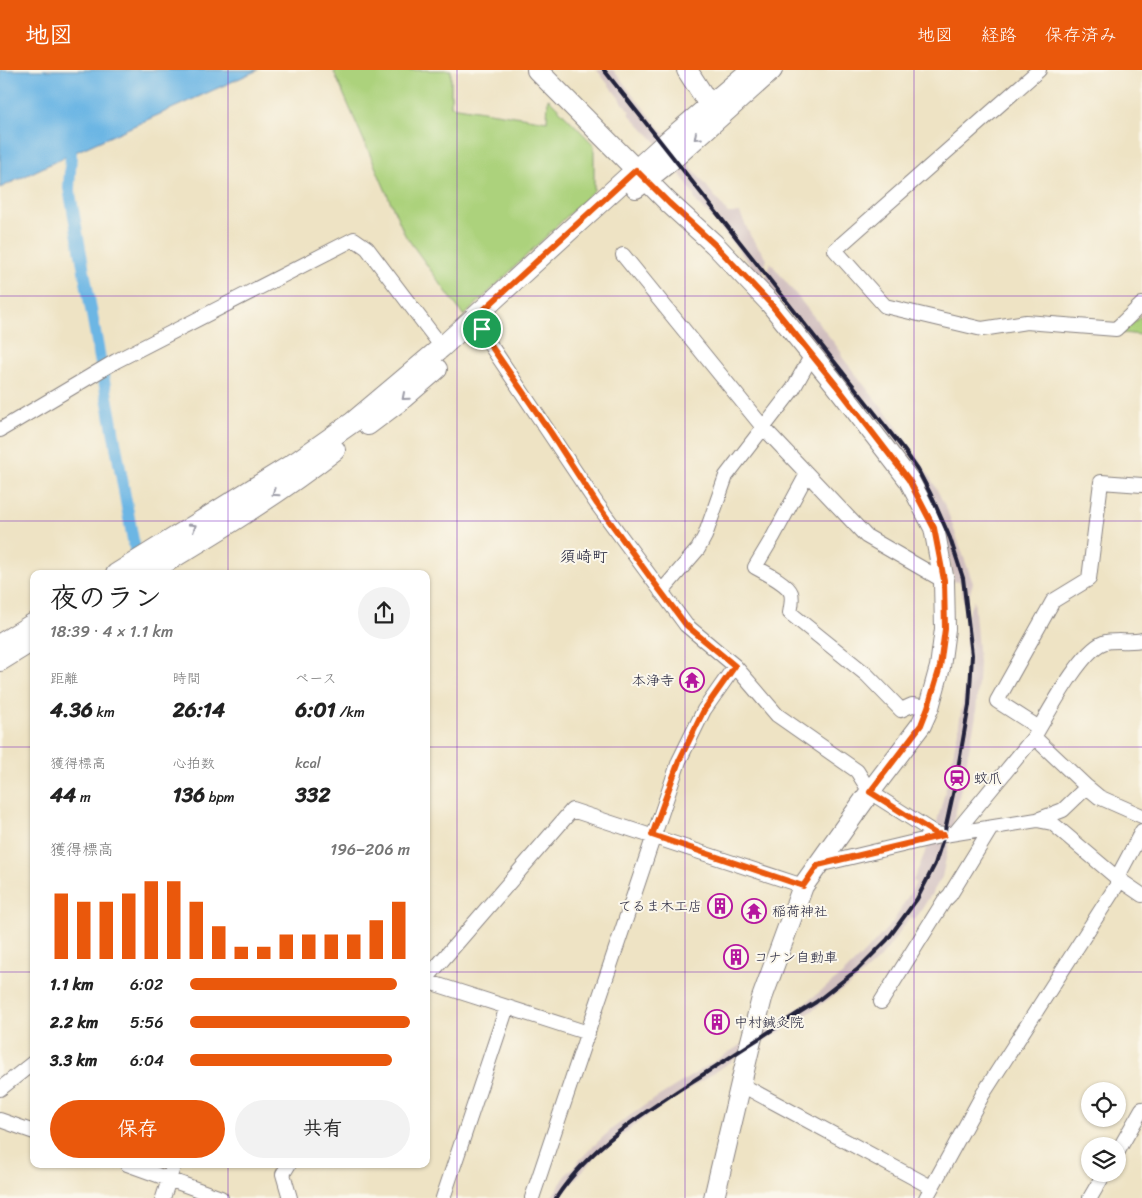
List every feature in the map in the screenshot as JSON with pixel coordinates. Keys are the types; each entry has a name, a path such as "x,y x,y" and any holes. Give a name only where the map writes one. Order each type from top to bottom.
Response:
{"street":[{"path":"538,70 641,175 720,250 770,303 812,355 909,480 934,528 944,580 945,629 940,667 928,707 921,725 870,792 803,886 762,998 714,1198"},
{"path":"687,70 715,112"},
{"path":"121,570 150,565 312,468 400,401 479,323 641,175 674,158 751,70"},
{"path":"715,112 772,70"},
{"path":"1038,70 835,250 886,306 982,329 1026,322 1116,328 1142,304"},
{"path":"0,430 116,361 354,239 367,248 442,347"},
{"path":"623,255 764,428 866,536 944,580"},
{"path":"150,565 353,422 442,347 479,323"},
{"path":"479,323 487,340 597,504 686,625 735,666 777,715 857,772 870,792 936,834 949,834 1037,732 1074,673 1091,651 1104,642 1142,640"},
{"path":"661,592 698,548 705,536 726,476 793,389 812,355"},
{"path":"807,474 755,566 785,585 791,591 790,613 867,675 901,710 912,706 928,707"},
{"path":"1142,485 1101,482 1089,579 1053,601 998,701 1037,732 1087,787 1099,797 1142,816"},
{"path":"0,644 30,625"},
{"path":"0,660 30,642"},
{"path":"532,1198 588,1034 652,835 679,761 704,710 735,666"},
{"path":"818,865 949,834 1037,820 1063,810 1087,787"},
{"path":"430,975 572,810 803,886"},
{"path":"1037,820 1052,824 1118,878 1142,894"},
{"path":"881,1002 991,828"},
{"path":"740,1084 929,1193 983,1094 1117,884 1118,878 1142,831"},
{"path":"430,981 588,1034"},
{"path":"443,1198 507,1007"},
{"path":"0,1089 30,1065"},
{"path":"1126,1137 1142,1109"},
{"path":"0,1120 30,1131"},
{"path":"139,1168 221,1198"},
{"path":"163,1198 173,1168"},
{"path":"287,1168 284,1174 290,1198"},
{"path":"1090,1198 1099,1182"}],"shaded area":[{"path":"597,70 613,70 728,213 740,213 751,237 767,259 762,279 708,213 695,200 693,193 679,173 678,168 628,113 630,112"},
{"path":"770,262 900,431 935,486 947,510 973,583 965,607 960,581 954,582 947,542 914,470 765,282"},
{"path":"974,599 979,663 976,716 942,877 915,920 910,917 879,959 855,981 790,1026 791,1014 843,974 893,922 916,883 913,881 935,829 958,731 967,663 965,622"},
{"path":"788,1015 788,1027 739,1056 737,1054 738,1057 644,1118 595,1156 560,1198 551,1198 567,1174 612,1129 642,1107"}],"green space":[{"path":"336,70 451,70 451,106 547,121 548,98 594,145 594,190 464,316 405,235 334,72"},
{"path":"1142,315 1142,335 1122,333"}],"water":[{"path":"0,70 258,70 0,188"}],"waterway":[{"path":"71,154 69,188 139,566"}],"railway":[{"path":"556,1198 587,1160 624,1128 665,1099 816,1002 858,969 887,940 917,899 935,864 944,835 969,705 972,655 963,578 950,538 918,470 604,70"}],"place":[{"name":"本浄寺","path":"692,680"},
{"name":"蚊爪","path":"957,778"},
{"name":"てるま木工店","path":"720,906"},
{"name":"稲荷神社","path":"754,911"},
{"name":"コナン自動車","path":"736,957"},
{"name":"中村鍼灸院","path":"717,1022"}],"district":[{"name":"須崎町","path":"584,556"}],"route":[{"path":"636,170 714,244 770,303 909,480 934,528 944,580 945,629 940,667 921,725 870,792 936,834 944,835 818,865 803,886 652,835 679,761 704,710 735,666 686,625 597,504 487,340 482,329 476,317 636,170"}]}
